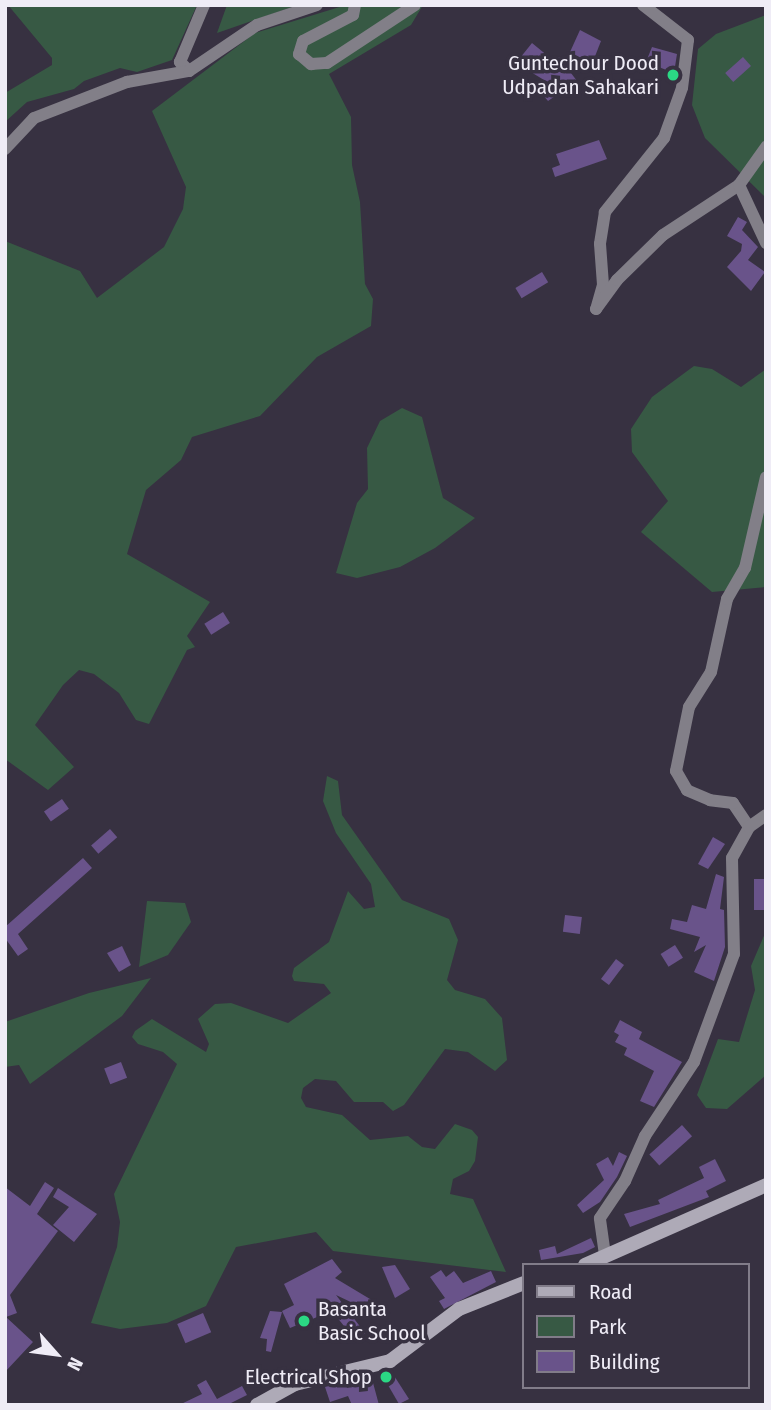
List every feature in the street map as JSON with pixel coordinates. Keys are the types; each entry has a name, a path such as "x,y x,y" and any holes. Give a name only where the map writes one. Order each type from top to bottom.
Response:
{"street":[{"path":"189,71 180,62 204,5"},
{"path":"5,149 34,118 127,82 189,71 257,25 317,5"},
{"path":"355,5 353,15 303,41 299,54 311,64 327,62 415,5"},
{"path":"642,5 688,40 682,88 664,138 605,212 600,244 603,285 596,309 617,280 663,235 739,186 766,147"},
{"path":"739,186 766,243"},
{"path":"749,827 733,803 710,800 687,790 676,771 689,707 711,672 727,599 745,568 766,477"},
{"path":"605,1255 600,1218 625,1181 645,1136 694,1062 734,954 732,858 749,827 766,815"},
{"path":"588,1263 766,1185"},
{"path":"257,1405 295,1384 390,1361 458,1309 522,1284"}],"green space":[{"path":"8,5 197,5 172,60 137,72 120,68 84,81 74,89 27,102 5,122 5,93 52,65 52,58"},
{"path":"227,5 298,5 217,33"},
{"path":"346,5 423,5 411,25 329,74 351,117 352,165 360,202 365,284 373,299 371,326 317,357 260,416 192,437 181,460 146,490 127,554 210,602 187,636 195,647 187,650 149,724 136,720 119,693 94,674 79,670 63,685 35,725 74,767 48,790 5,759 5,241 80,271 97,298 164,247 183,209 186,187 152,111 255,33"},
{"path":"766,15 766,198 705,138 692,105 698,49 716,34"},
{"path":"694,366 712,369 741,387 766,369 766,587 712,592 641,532 668,501 632,452 631,429 652,397"},
{"path":"402,408 422,417 443,498 475,518 435,548 400,567 357,578 336,573 357,503 368,489 367,448 380,421"},
{"path":"327,776 338,781 342,815 402,900 449,919 458,940 447,980 455,990 485,999 502,1018 507,1060 495,1071 468,1052 445,1049 404,1105 393,1111 383,1102 354,1102 336,1081 315,1079 303,1088 301,1098 306,1107 342,1115 370,1140 408,1136 422,1147 435,1149 455,1124 472,1130 478,1137 475,1161 469,1171 453,1179 450,1194 473,1199 506,1272 333,1251 316,1232 236,1247 206,1306 167,1323 120,1329 91,1323 117,1247 120,1222 114,1194 177,1064 163,1052 138,1044 132,1037 135,1031 152,1019 206,1052 209,1044 198,1019 215,1004 231,1003 288,1023 331,993 324,984 294,981 292,976 294,968 329,942 348,891 364,909 375,907 371,884 336,833 323,801"},
{"path":"147,901 185,903 191,922 168,955 139,967"},
{"path":"766,931 766,1075 727,1109 706,1108 697,1095 718,1039 739,1042 755,990 751,966"},
{"path":"151,978 122,1016 30,1084 19,1065 5,1067 5,1022 89,993"}],"building":[{"path":"580,30 601,41 592,64 570,52"},
{"path":"532,43 554,61 559,57 577,81 548,101 536,87 544,80 516,63"},
{"path":"652,47 677,54 674,73 646,62"},
{"path":"743,57 751,66 733,82 725,73"},
{"path":"599,140 607,159 555,177 552,168 560,165 556,154"},
{"path":"738,217 747,222 742,230 758,247 748,260 765,272 751,291 727,267 741,251 742,244 727,236"},
{"path":"542,272 548,282 522,298 515,288"},
{"path":"223,612 230,623 211,635 204,624"},
{"path":"62,799 69,809 51,821 44,812"},
{"path":"110,829 117,837 98,854 91,845"},
{"path":"713,837 725,844 708,869 698,864"},
{"path":"83,858 92,868 18,934 28,949 18,956 5,938 5,927"},
{"path":"716,874 724,877 720,909 724,910 725,947 714,981 694,972 706,945 694,952 700,937 670,929 672,919 687,922 692,905 706,909"},
{"path":"754,879 766,879 766,910 754,910"},
{"path":"565,915 582,917 580,934 563,932"},
{"path":"675,945 683,958 669,967 661,954"},
{"path":"122,946 131,965 119,972 107,953"},
{"path":"616,959 624,965 609,985 601,979"},
{"path":"620,1020 642,1032 639,1039 682,1062 654,1107 640,1101 654,1071 624,1055 627,1048 615,1042 619,1035 614,1032"},
{"path":"121,1062 127,1078 110,1084 104,1068"},
{"path":"682,1125 692,1136 659,1166 649,1154"},
{"path":"619,1152 627,1156 617,1177 600,1202 583,1213 577,1205 604,1180 596,1164 608,1157 613,1166"},
{"path":"715,1159 726,1181 706,1191 709,1197 630,1227 624,1214 660,1204 658,1200 704,1178 699,1167"},
{"path":"45,1182 54,1188 37,1214 58,1231 10,1295 17,1313 6,1317 33,1342 5,1372 5,1187 30,1206"},
{"path":"58,1188 97,1214 74,1242 53,1225 69,1207 53,1197"},
{"path":"591,1238 595,1247 583,1253 541,1260 539,1250 555,1246 557,1254"},
{"path":"332,1259 342,1272 335,1278 380,1305 376,1314 336,1295 365,1333 356,1341 332,1311 290,1328 282,1311 294,1305 284,1284"},
{"path":"395,1265 410,1289 395,1298 382,1267"},
{"path":"441,1270 446,1277 454,1271 463,1283 491,1271 496,1282 444,1309 439,1301 445,1298 430,1277"},
{"path":"270,1311 282,1312 271,1352 266,1351 267,1339 260,1338"},
{"path":"203,1313 211,1332 185,1343 177,1324"},
{"path":"391,1371 409,1399 399,1404 381,1373"},
{"path":"372,1379 379,1405 352,1405 348,1396 330,1402 325,1387 345,1382 347,1388"},
{"path":"206,1380 217,1399 242,1386 247,1395 227,1405 179,1405 202,1394 197,1385"}],"place":[{"name":"Guntechour Dood Udpadan Sahakari","path":"673,75"},
{"name":"Basanta Basic School","path":"304,1321"},
{"name":"Electrical Shop","path":"386,1377"}]}
